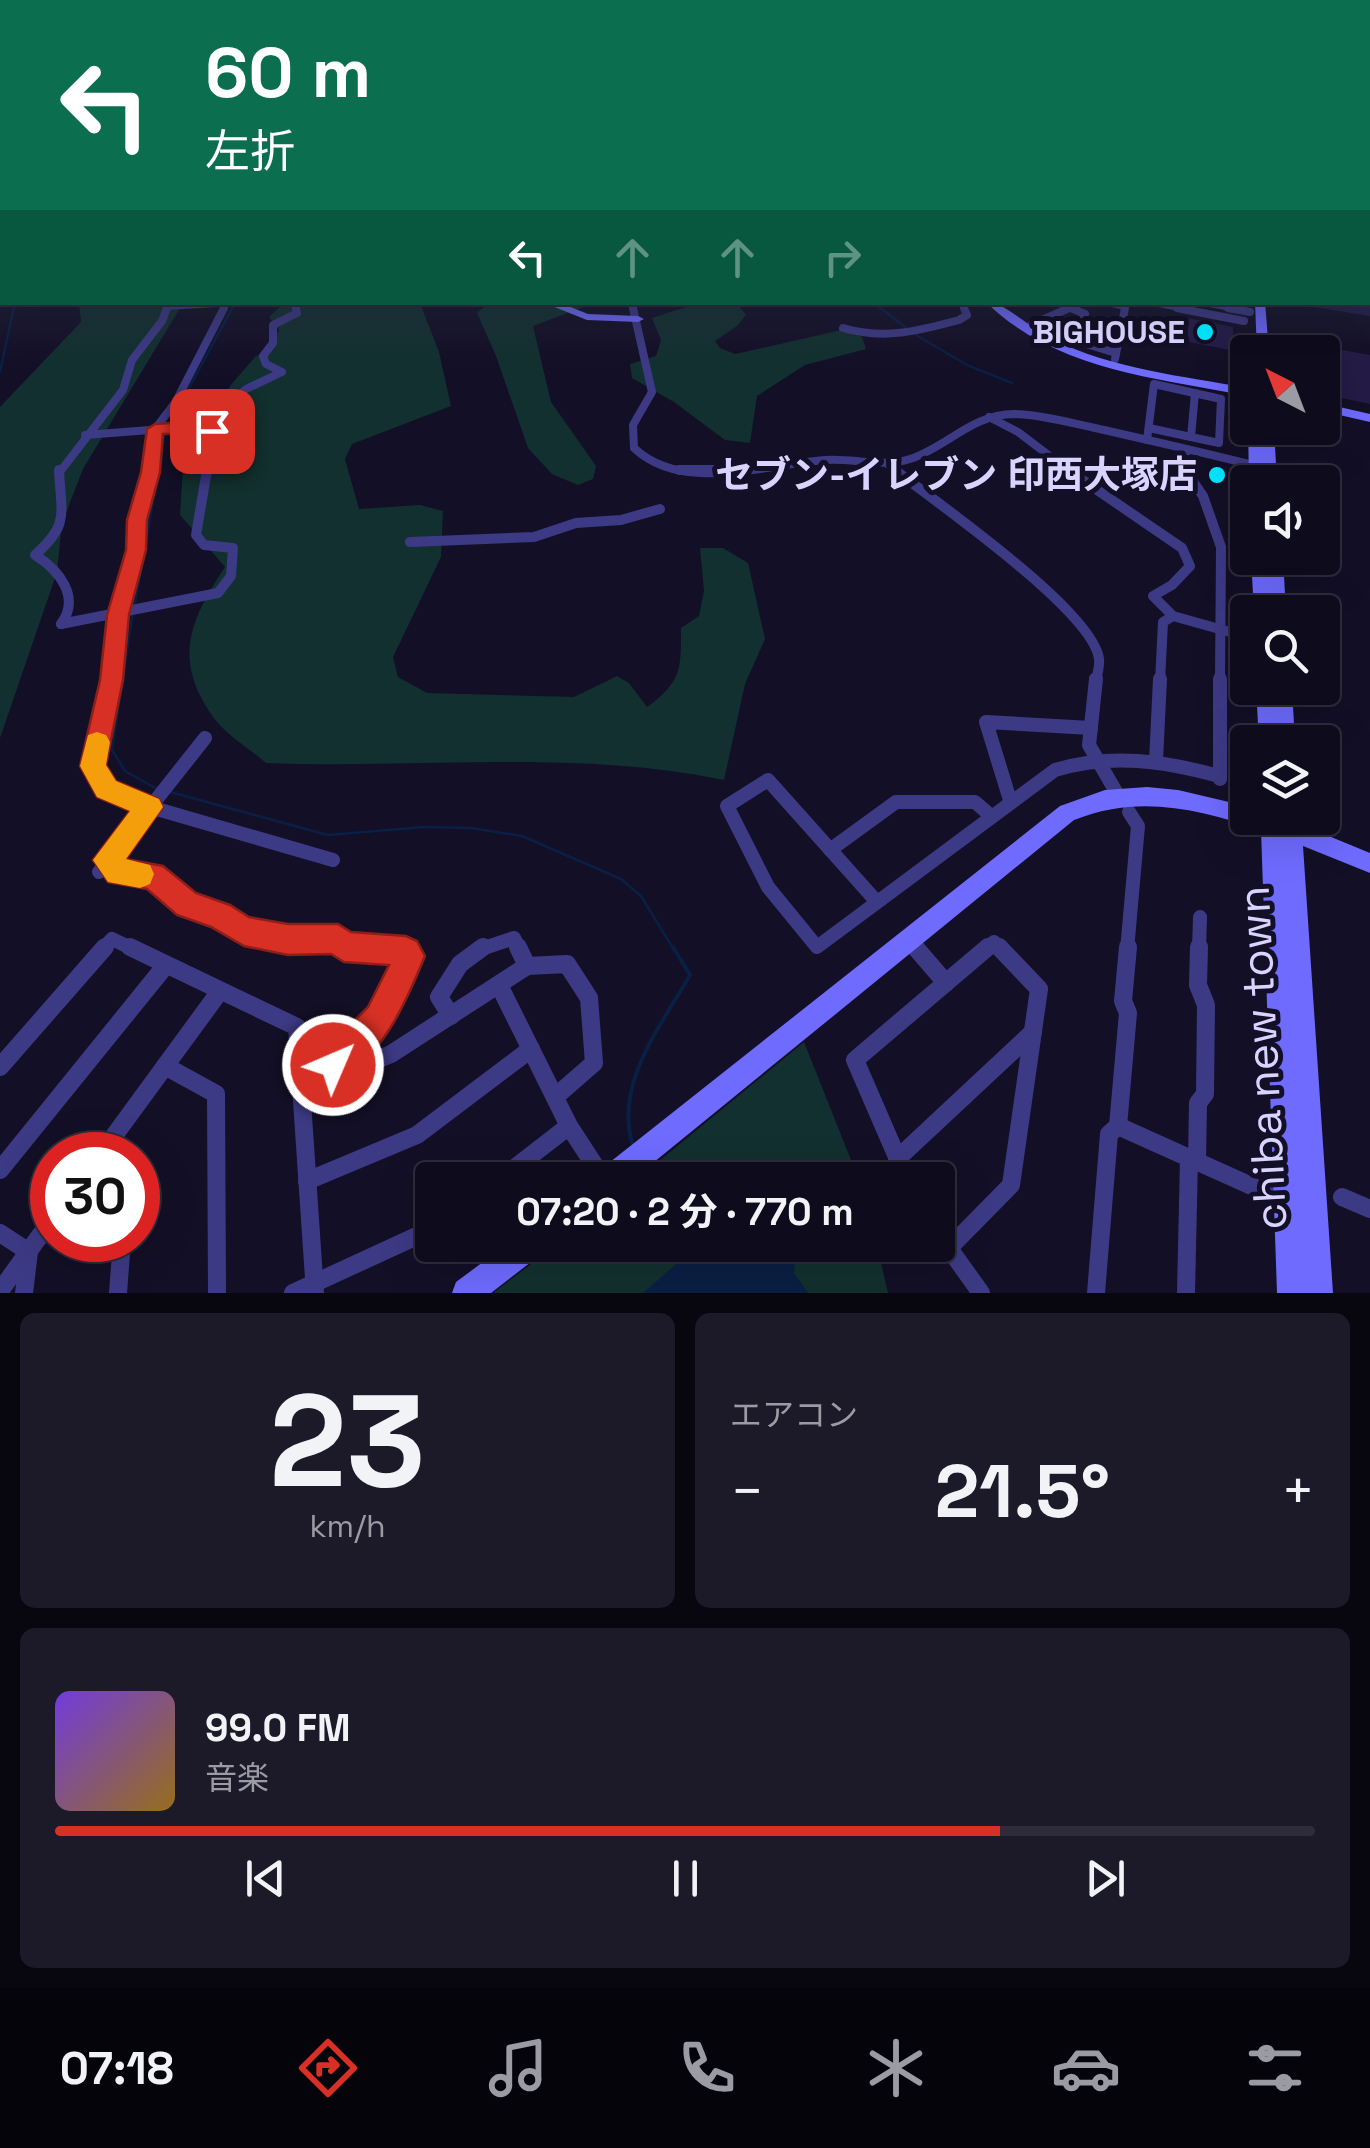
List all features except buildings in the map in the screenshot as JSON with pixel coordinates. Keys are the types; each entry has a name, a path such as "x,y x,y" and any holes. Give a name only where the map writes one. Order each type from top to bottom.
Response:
{"main road":[{"path":"555,305 588,317 638,319"},
{"path":"996,305 1067,351 1230,388"},
{"path":"1340,411 1370,418"},
{"path":"624,1162 1067,813 1124,804 1184,801 1230,813"},
{"name":"chiba new town","path":"1284,835 1287,1202 1292,1293"},
{"name":"chiba new town","path":"1285,835 1318,1293"},
{"path":"1299,835 1370,874"},
{"path":"1303,835 1370,863"},
{"path":"466,1293 507,1262"}],"street":[{"path":"167,305 162,321 132,360 123,390 59,470 61,526 35,554 59,571 72,606 71,614 60,624 218,594 230,576 233,548 204,546 196,535 208,471 198,467 197,462 224,408 245,390 282,372 266,364 263,356 273,342 273,324 299,310 296,305"},
{"path":"225,305 175,403 155,429 150,472 137,520 136,550 118,615 112,680 92,766 107,789 150,807 333,860"},
{"path":"633,305 652,392 633,425 632,437 638,452 654,464 698,474 826,460 886,464 910,460 988,417 1030,416 1186,449 1241,465"},
{"path":"843,328 870,338 889,338 959,320 967,316 962,305"},
{"path":"1029,327 1076,305"},
{"path":"1029,327 1078,342 1115,359 1125,307 1116,305"},
{"path":"1176,305 1253,311"},
{"path":"1222,305 1253,311"},
{"path":"1071,308 1086,314 1078,342"},
{"path":"1147,440 1148,428 1154,384 1220,399 1219,443 1148,428"},
{"path":"1192,437 1195,394"},
{"path":"988,417 1018,432 1055,462 1182,548 1190,566 1172,585 1153,596 1174,616 1230,631"},
{"path":"85,435 215,426"},
{"path":"877,902 768,780 727,806 768,888 817,947 1055,770 1099,760 1156,762 1220,779 1221,547 1203,496 1184,475 1186,449"},
{"path":"886,464 1051,594 1082,626 1099,657 1089,744 1138,826 1118,1126 1109,1134 1096,1293"},
{"path":"410,542 534,538 576,524 621,520 660,509"},
{"path":"1156,762 1163,622 1174,616"},
{"path":"1010,800 986,722 1091,728"},
{"path":"204,738 103,866 153,876 187,904 244,931 288,940 338,939 344,946 406,951 410,956 379,1019 306,1090"},
{"path":"830,850 896,802 975,802 990,815"},
{"path":"1186,1293 1198,1103 1204,1094 1206,1005 1198,985 1200,917"},
{"path":"450,1016 440,997 447,982 455,967 489,942 514,938 527,966"},
{"path":"0,1067 112,939 297,1027 306,1090 314,1288"},
{"path":"908,941 946,983"},
{"path":"955,1231 1011,1186 1033,1032 1039,989 994,942 855,1060 897,1160 1033,1032"},
{"path":"306,1090 391,1054 527,966 567,964 589,998 594,1063 555,1097"},
{"path":"0,1170 166,965"},
{"path":"498,984 569,1126 616,1162"},
{"path":"119,1132 220,990"},
{"path":"307,1181 416,1135 531,1050"},
{"path":"165,1066 216,1094 217,1293"},
{"path":"522,1162 569,1126"},
{"path":"1118,1126 1287,1202"},
{"path":"1342,1197 1370,1210"},
{"path":"0,1233 28,1252"},
{"path":"292,1293 314,1288 415,1238"},
{"path":"0,1291 30,1249"},
{"path":"24,1293 28,1252"},
{"path":"955,1257 982,1293"},
{"path":"118,1293 120,1262"}],"green space":[{"path":"79,305 182,305 83,469 62,523 57,572 0,738 0,407 81,322"},
{"path":"282,305 421,305 439,352 451,406 352,444 345,459 359,509 420,505 443,511 441,557 393,657 398,677 427,693 574,697 617,676 629,683 647,707 667,689 677,673 681,628 699,616 704,591 700,548 723,548 748,563 765,639 745,684 724,780 611,765 266,763 218,723 193,677 190,640 203,605 225,567 180,515 183,467 206,436 230,386 255,357 269,349 279,330 269,317"},
{"path":"487,305 589,305 533,326 551,402 596,466 593,479 578,485 552,474 528,448 477,313"},
{"path":"738,305 746,315 715,341 720,348 735,354 846,329 862,337 866,349 805,365 757,396 750,443 725,440 674,402 632,378 630,364 656,356 661,340 652,318 686,307"},
{"path":"804,1042 852,1162 658,1162"},
{"path":"534,1262 881,1262 888,1293 493,1293"}],"water":[{"path":"679,1262 795,1262 794,1273 808,1293 643,1293"}],"waterway":[{"path":"0,372 14,305"},
{"path":"877,305 905,327"},
{"path":"135,604 165,432 233,307"},
{"path":"916,335 967,365 1012,383"},
{"path":"133,612 112,750 125,771 157,789"},
{"path":"170,792 328,835 424,827 471,828 522,836 621,879 641,896 674,950"},
{"path":"632,1143 628,1120 635,1076 654,1034 690,975 673,947"}],"slow traffic":[{"path":"97,742 92,766 107,789 150,807 108,860 118,872 140,874"}],"place":[{"name":"BIGHOUSE","path":"1205,332"},
{"name":"セブン-イレブン 印西大塚店","path":"1217,475"}],"route":[{"path":"212,431 215,426 155,429 150,472 137,520 136,550 118,615 112,680 92,766 107,789 150,807 108,860 118,872 153,876 187,904 244,931 288,940 338,939 344,946 406,951 410,956 379,1019 333,1065"}]}
